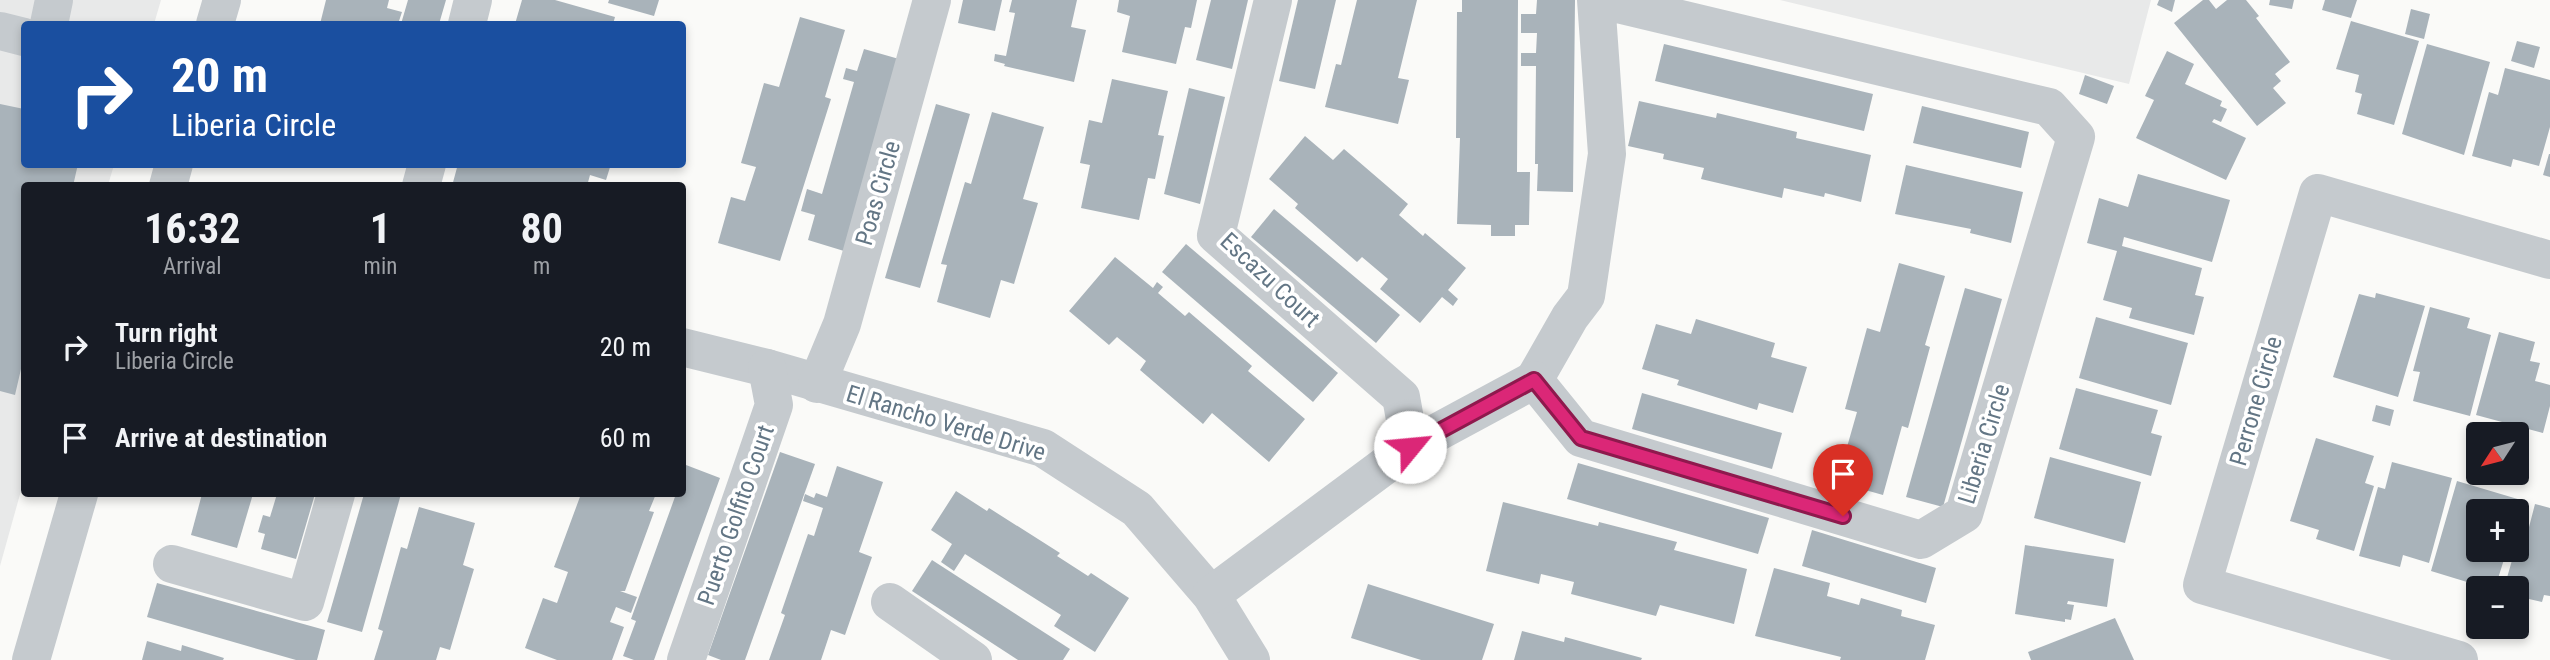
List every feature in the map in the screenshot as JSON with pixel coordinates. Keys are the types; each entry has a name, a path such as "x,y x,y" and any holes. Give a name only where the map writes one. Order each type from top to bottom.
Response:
{"street":[{"path":"50,21 54,0"},
{"path":"216,21 222,0"},
{"path":"468,21 473,0"},
{"name":"Poas Circle","path":"817,384 842,324 932,0"},
{"name":"Escazu Court","path":"1273,0 1216,235 1401,397 1410,447"},
{"name":"Liberia Circle","path":"1598,0 2049,107 2076,137 1964,514 1921,540 1581,438 1534,380 1570,317 1586,296 1607,154 1598,0"},
{"path":"0,31 21,36"},
{"name":"Perrone Circle","path":"2459,660 2202,585 2318,193 2550,260"},
{"name":"El Rancho Verde Drive","path":"686,348 766,368 1043,449 1137,509 1211,595 1251,660"},
{"name":"Puerto Golfito Court","path":"685,660 774,405 766,368"},
{"path":"1211,595 1410,447 1534,380"},
{"path":"31,660 78,497"},
{"path":"172,564 305,602 335,497"},
{"path":"890,602 973,660"}],"shaded area":[{"path":"0,0 161,0 155,21 21,21 21,168 113,168 109,182 21,182 21,491 0,566"},
{"path":"1780,0 2151,0 2129,84"}],"building":[{"path":"326,0 389,0 387,8 402,12 399,21 321,21"},
{"path":"408,0 446,0 440,21 402,21"},
{"path":"522,0 555,0 615,17 614,21 516,21"},
{"path":"609,0 659,0 654,16 608,3"},
{"path":"963,0 1002,0 995,31 958,23"},
{"path":"1012,0 1077,0 1071,27 1086,30 1074,82 1004,66 1005,64 994,61 995,54 1006,56 1015,13 1009,12"},
{"path":"1119,0 1197,0 1191,28 1185,27 1176,64 1122,52 1130,16 1117,12"},
{"path":"1211,0 1248,0 1232,69 1196,60"},
{"path":"1298,0 1336,0 1315,89 1279,81"},
{"path":"1357,0 1417,0 1398,78 1409,80 1398,124 1325,107 1336,64 1341,65"},
{"path":"1462,0 1518,0 1517,172 1530,172 1529,225 1515,225 1515,236 1491,236 1491,225 1457,224 1460,138 1456,138 1457,12 1462,12"},
{"path":"1537,0 1575,0 1573,192 1537,191 1536,66 1521,66 1521,53 1536,53 1537,33 1521,33 1521,14 1536,14"},
{"path":"2159,0 2175,0 2172,12 2157,5"},
{"path":"2203,0 2209,0 2216,9 2227,0 2246,0 2259,16 2256,18 2290,62 2275,74 2281,81 2273,88 2286,103 2257,126 2174,23"},
{"path":"2270,0 2294,0 2292,9 2269,5"},
{"path":"2325,0 2357,0 2351,18 2322,10"},
{"path":"2411,9 2430,14 2424,39 2405,34"},
{"path":"800,17 845,30 825,97 831,99 780,261 718,243 731,197 745,201 756,167 741,163 764,83 779,87"},
{"path":"2351,21 2419,41 2394,125 2357,114 2362,94 2355,92 2359,75 2336,69"},
{"path":"2517,41 2540,47 2534,68 2511,61"},
{"path":"1664,44 1873,94 1864,131 1655,81"},
{"path":"2427,44 2490,62 2464,155 2402,134"},
{"path":"864,49 899,59 844,251 808,240 815,215 801,211 807,189 822,194 854,82 843,79 846,68 857,71"},
{"path":"2167,51 2194,64 2185,84 2222,101 2220,106 2227,109 2221,122 2214,119 2212,122 2246,138 2226,180 2136,138 2154,100 2145,96"},
{"path":"2505,68 2550,80 2550,127 2539,166 2513,159 2511,167 2472,156 2489,92 2498,95"},
{"path":"2085,75 2114,86 2107,104 2079,94"},
{"path":"1112,79 1168,91 1158,135 1164,136 1155,179 1148,178 1139,220 1081,208 1090,165 1080,163 1089,120 1102,123"},
{"path":"1189,88 1225,97 1200,204 1164,194"},
{"path":"1639,101 1716,118 1717,113 1797,132 1796,138 1871,155 1861,202 1825,193 1824,197 1784,188 1782,198 1701,179 1704,168 1663,159 1664,154 1628,146"},
{"path":"0,104 21,108 21,168 77,168 74,182 21,182 21,369 15,395 0,391"},
{"path":"936,104 970,114 920,288 885,278"},
{"path":"1922,106 2029,132 2021,168 1913,143"},
{"path":"992,112 1044,127 1023,199 1038,203 1014,284 1001,280 990,318 937,302 947,265 941,264 965,182 971,184"},
{"path":"1305,136 1333,160 1344,149 1408,204 1399,215 1466,268 1448,290 1458,299 1453,306 1442,297 1420,323 1380,289 1388,279 1362,257 1357,262 1295,208 1298,204 1269,179"},
{"path":"2550,154 2550,177 2543,175"},
{"path":"1906,165 2023,192 2011,243 1970,233 1971,229 1895,214"},
{"path":"457,168 610,168 606,180 590,175 588,182 453,182"},
{"path":"2138,174 2230,200 2212,262 2124,237 2122,246 2202,268 2195,295 2204,297 2194,335 2129,318 2132,308 2103,300 2117,251 2087,243 2099,198 2128,207"},
{"path":"1274,209 1400,315 1376,343 1251,237"},
{"path":"1186,244 1338,373 1313,402 1162,272"},
{"path":"1115,257 1153,288 1157,282 1163,287 1158,293 1185,316 1189,312 1252,366 1248,371 1305,419 1269,462 1212,413 1203,424 1140,370 1146,361 1117,337 1109,345 1069,311"},
{"path":"1899,263 1945,276 1925,345 1930,347 1908,428 1902,426 1883,495 1837,482 1857,412 1845,409 1867,328 1880,332"},
{"path":"1965,288 2002,299 1943,507 1906,497"},
{"path":"2376,293 2425,306 2398,397 2333,377 2359,294 2375,298"},
{"path":"2430,307 2470,318 2467,328 2491,335 2470,416 2413,401 2420,372 2413,371"},
{"path":"2096,317 2188,343 2171,405 2079,378"},
{"path":"1696,319 1775,343 1771,357 1807,367 1793,413 1759,403 1757,410 1677,385 1679,380 1642,369 1656,324 1691,334"},
{"path":"2499,332 2535,342 2530,361 2540,363 2535,381 2550,385 2550,406 2543,433 2529,429 2529,422 2502,422 2476,415"},
{"path":"2076,388 2158,410 2151,433 2162,436 2151,476 2059,449"},
{"path":"1642,393 1782,433 1772,469 1632,429"},
{"path":"2376,405 2394,410 2390,426 2372,421"},
{"path":"2316,438 2374,456 2365,483 2374,486 2354,551 2316,539 2319,530 2290,521"},
{"path":"780,452 815,464 745,660 721,660 708,655"},
{"path":"2050,457 2141,482 2125,543 2034,518"},
{"path":"2392,462 2452,478 2429,563 2403,555 2400,567 2359,556 2378,487 2385,489"},
{"path":"1578,463 1769,518 1758,554 1567,499"},
{"path":"686,465 720,478 654,660 634,660 623,656 636,621 631,619 675,497 686,497"},
{"path":"837,466 883,482 859,552 872,557 845,635 831,630 821,660 769,660 785,615 781,613 808,534 814,536 823,508 803,501 805,494 814,498 816,493 827,497"},
{"path":"2457,481 2518,499 2466,499 2466,562 2503,562 2499,576 2466,576 2466,582 2431,571"},
{"path":"956,491 987,511 989,508 1060,553 1057,556 1088,576 1091,573 1129,598 1095,652 1054,626 1061,615 965,554 954,571 941,562 952,544 931,530"},
{"path":"201,497 252,497 237,548 191,535"},
{"path":"276,497 314,497 296,559 261,549 265,534 258,532 263,515 270,517"},
{"path":"363,497 400,497 362,632 327,622"},
{"path":"580,497 655,497 649,511 654,512 625,591 620,591 637,597 631,613 616,607 610,622 624,627 612,660 557,660 525,648 543,598 557,603 568,572 554,567"},
{"path":"1503,502 1598,526 1599,522 1677,542 1674,550 1747,569 1734,624 1660,605 1656,616 1571,594 1574,582 1541,574 1539,584 1486,571"},
{"path":"2535,504 2550,508 2550,596 2544,595 2542,602 2529,599 2529,576 2507,576 2512,562 2529,562 2529,527"},
{"path":"419,507 475,523 463,565 474,569 450,650 440,647 436,660 374,660 383,631 378,629 401,547 407,549"},
{"path":"1812,530 1936,568 1926,603 1802,566"},
{"path":"2025,545 2114,559 2107,607 2068,601 2067,604 2074,605 2071,620 2065,619 2065,622 2015,614"},
{"path":"932,560 1070,649 1063,660 1018,660 912,591"},
{"path":"1774,568 1830,583 1827,596 1859,605 1861,598 1902,610 1901,616 1935,625 1925,660 1840,660 1841,657 1755,636"},
{"path":"157,583 325,630 317,660 296,660 147,617"},
{"path":"1368,584 1494,624 1482,660 1421,660 1351,638"},
{"path":"2115,618 2134,660 2031,660 2028,652"},
{"path":"1522,631 1564,642 1565,637 1642,658 1514,660"},
{"path":"147,641 181,651 182,645 224,658 142,660"}],"route":[{"path":"1410,447 1534,380 1581,438 1843,516"}]}
